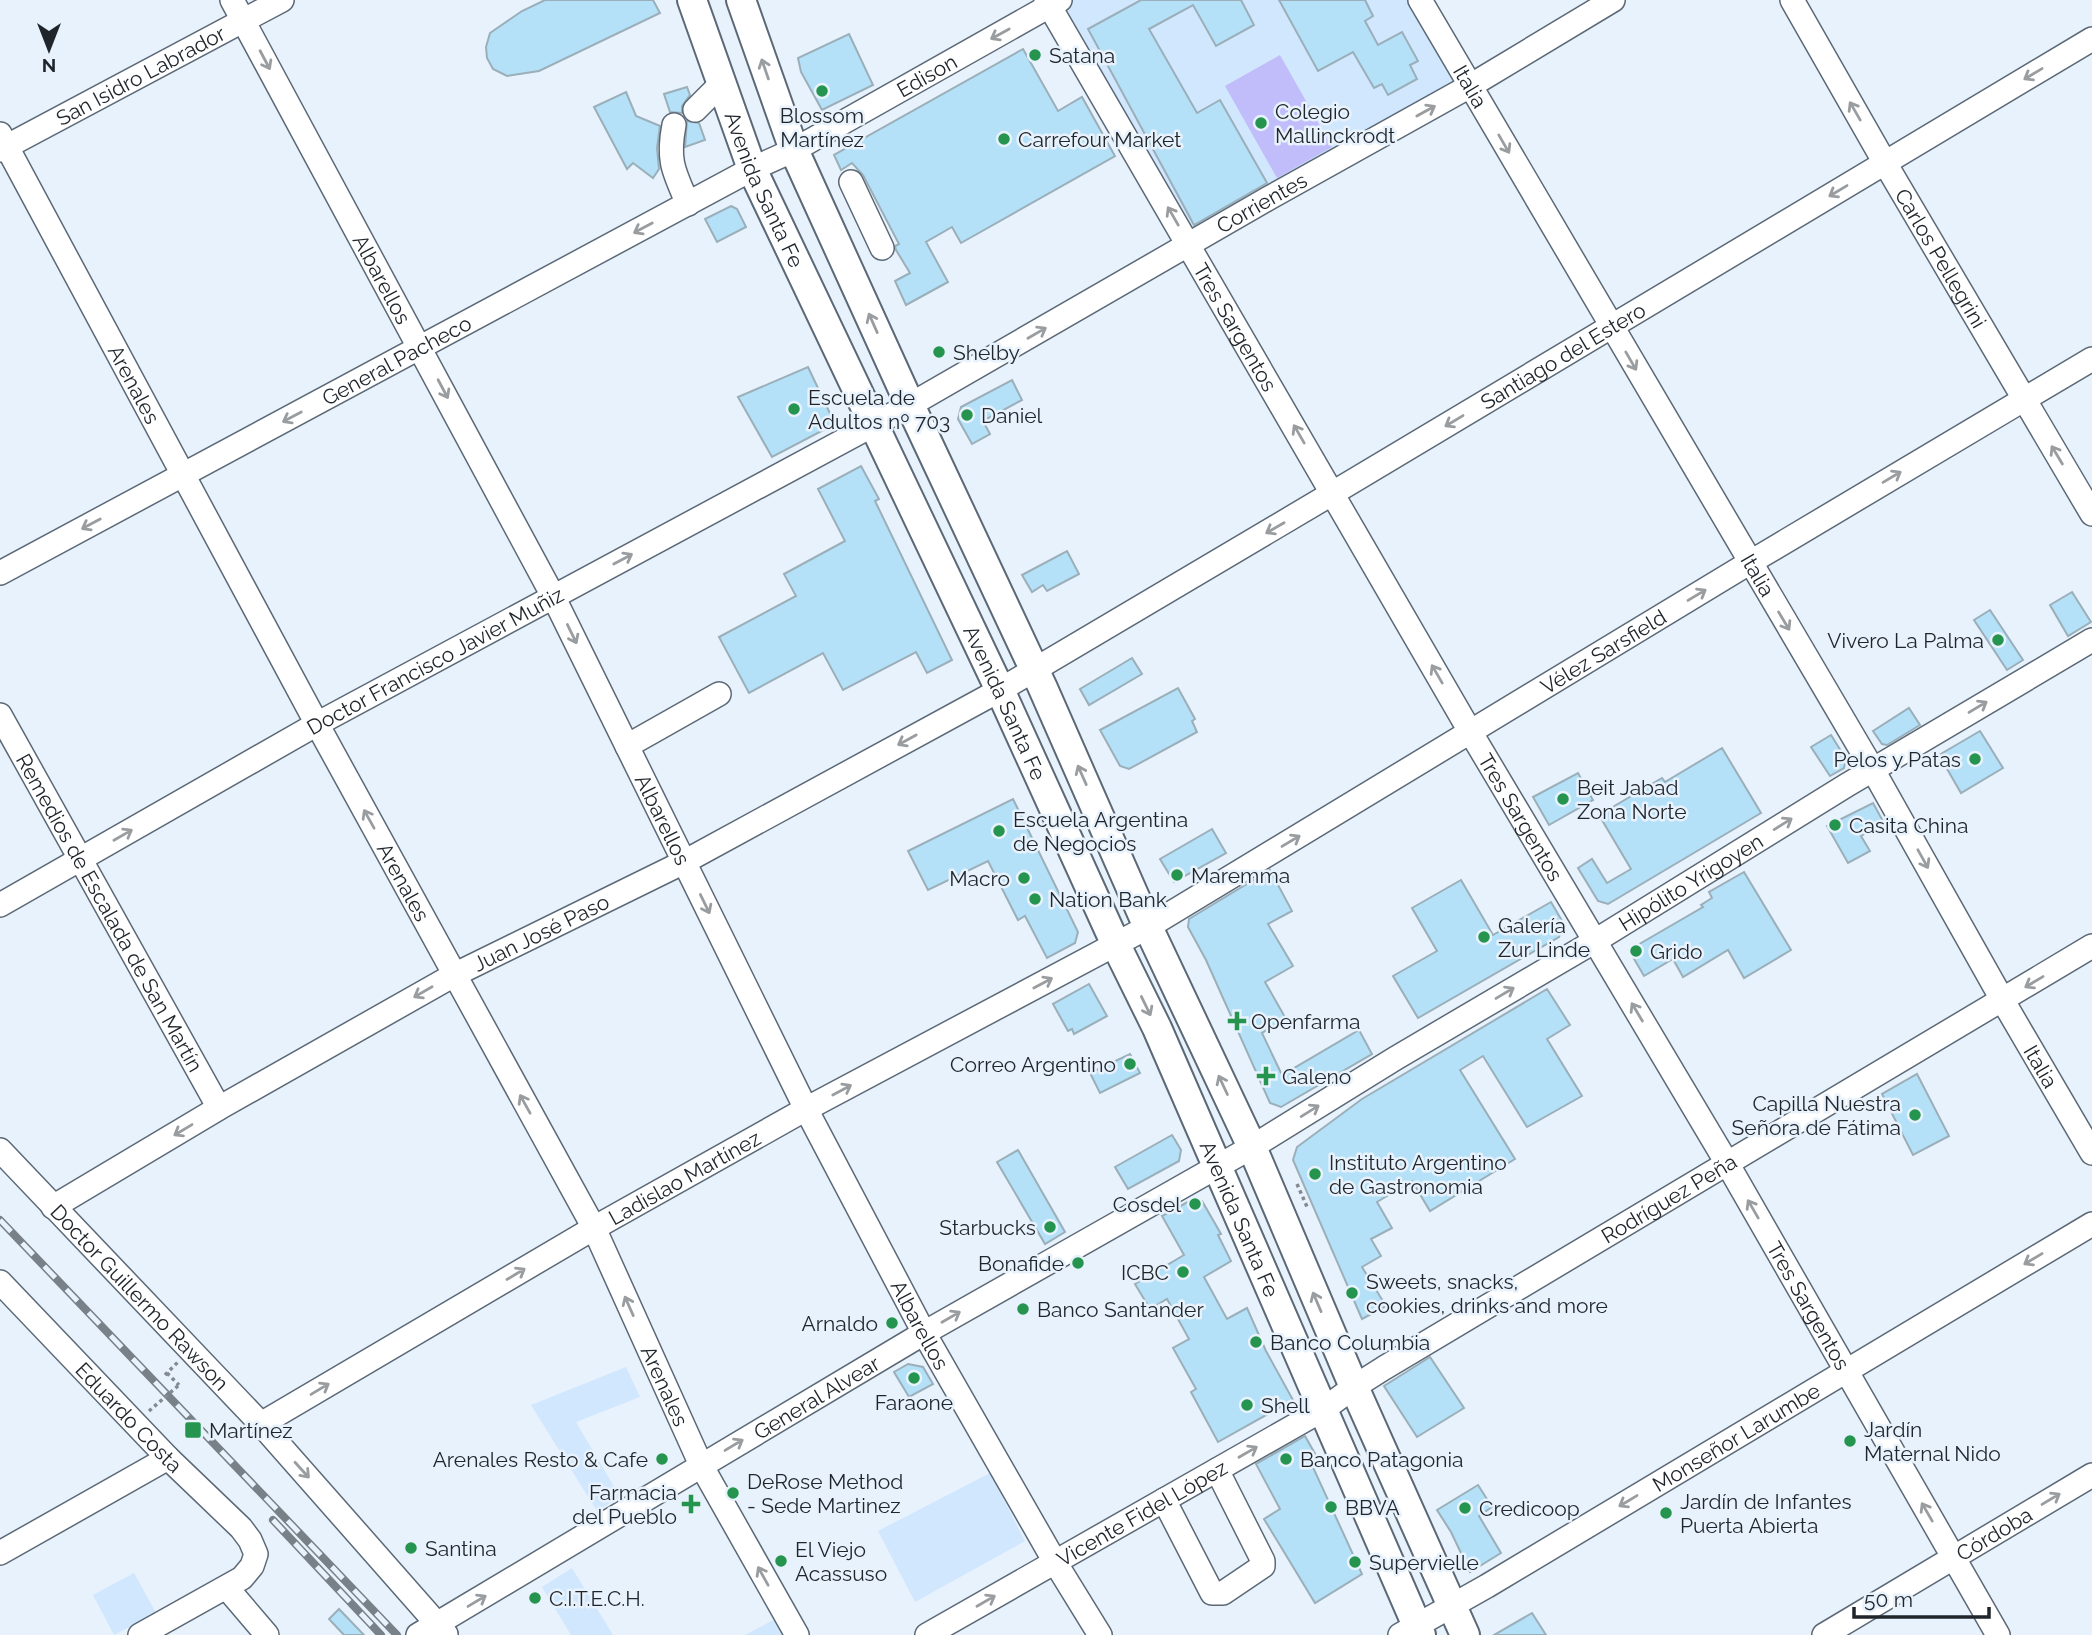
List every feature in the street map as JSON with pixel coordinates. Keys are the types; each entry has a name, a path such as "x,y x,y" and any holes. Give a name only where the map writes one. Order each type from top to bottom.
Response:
{"main road":[{"name":"Avenida Santa Fe","path":"692,0 752,169 1000,690 1116,945 1157,1028 1324,1409 1412,1632"},
{"name":"Avenida Santa Fe","path":"741,0 794,150 1252,1147 1353,1387 1465,1635"}],"street":[{"name":"San Isidro Labrador","path":"2,143 238,10 282,0"},
{"name":"Italia","path":"1420,0 1873,770 2092,1153"},
{"name":"Corrientes","path":"873,425 1470,86 1613,0"},
{"name":"Carlos Pellegrini","path":"1791,0 2092,514"},
{"name":"Edison","path":"794,150 1051,2"},
{"name":"Tres Sargentos","path":"1051,2 1471,733 1727,1163 1998,1635"},
{"name":"Albarellos","path":"238,10 553,596 806,1109 924,1332 1055,1562 1100,1635"},
{"name":"Santiago del Estero","path":"1034,670 2092,39"},
{"path":"695,110 722,83"},
{"path":"674,125 670,145 672,166 688,204"},
{"name":"Arenales","path":"2,143 594,1228 701,1465 797,1635"},
{"name":"General Pacheco","path":"0,573 752,169 794,150"},
{"path":"851,182 882,248"},
{"name":"Vélez Sarsfield","path":"1116,945 1471,733 1749,562 2092,359"},
{"name":"Doctor Francisco Javier Muñiz","path":"0,905 317,724 873,425"},
{"name":"Hipólito Yrigoyen","path":"1218,1165 1595,941 1873,770 2092,640"},
{"name":"Juan José Paso","path":"53,1208 219,1108 454,975 684,862 1034,670"},
{"path":"627,746 719,694"},
{"name":"Remedios de Escalada de San Martín","path":"0,715 219,1108"},
{"name":"Ladislao Martínez","path":"261,1424 594,1228 806,1109 1116,945"},
{"name":"Rodríguez Peña","path":"1353,1387 2092,946"},
{"name":"Doctor Guillermo Rawson","path":"0,1150 261,1424 443,1629"},
{"name":"General Alvear","path":"418,1635 443,1629 701,1465 924,1332 1218,1165"},
{"name":"Monseñor Larumbe","path":"1412,1632 2092,1224"},
{"name":"Eduardo Costa","path":"0,1283 250,1540 256,1554 252,1566 242,1578 227,1588"},
{"name":"Vicente Fidel López","path":"927,1635 1324,1409 1353,1387"},
{"path":"0,1553 168,1458"},
{"path":"1164,1500 1212,1593 1223,1593 1263,1566 1263,1561 1217,1469"},
{"name":"Córdoba","path":"1824,1635 2092,1475"},
{"path":"140,1635 227,1588 267,1635"}],"path":[{"path":"1297,1184 1308,1209"},
{"path":"149,1411 179,1385 167,1373 164,1376"}],"shaded area":[{"name":"Colegio Mallinckrodt","path":"1059,0 1420,0 1470,86 1190,245"},
{"path":"1280,55 1332,147 1277,178 1225,86"},
{"path":"626,1367 640,1397 576,1422 620,1497 597,1511 531,1405"},
{"path":"990,1473 1025,1541 915,1602 878,1531"},
{"path":"572,1568 613,1635 571,1635 542,1587"},
{"path":"134,1573 156,1613 114,1635 93,1595"},
{"path":"781,1616 792,1635 745,1635"}],"building":[{"path":"545,0 653,0 660,13 539,71 507,76 493,69 487,58 486,47 490,33 522,11"},
{"path":"1141,0 1241,0 1254,25 1216,46 1193,5 1149,29 1197,113 1220,100 1267,183 1194,225 1088,29"},
{"path":"1279,0 1365,0 1373,16 1365,21 1378,45 1402,32 1418,61 1410,65 1417,79 1388,95 1382,84 1374,88 1353,52 1318,71"},
{"path":"849,34 873,85 822,110 801,72 798,58"},
{"name":"Carrefour Market","path":"1023,49 1058,111 1082,97 1115,156 961,243 952,227 926,242 948,282 906,305 895,281 910,273 896,250 895,246 899,244 863,175 852,163 841,170 834,155"},
{"path":"687,87 690,95 682,106 682,113 670,112 664,94"},
{"path":"626,92 636,116 660,126 657,148 659,169 653,178 633,163 627,169 594,107"},
{"path":"687,121 699,123 705,140 685,147"},
{"path":"731,206 737,209 746,227 717,242 705,219"},
{"path":"808,367 835,424 772,457 738,397"},
{"path":"1012,380 1022,400 983,421 990,434 972,444 958,419 961,407"},
{"path":"861,466 879,499 875,501 952,660 927,673 916,652 843,690 823,653 749,693 719,637 796,596 784,574 845,541 818,489"},
{"path":"1067,551 1079,574 1047,591 1043,585 1032,592 1022,575"},
{"path":"2072,592 2091,622 2068,636 2050,605"},
{"name":"Vivero La Palma","path":"1990,610 2023,660 2007,670 1974,620"},
{"path":"1132,658 1142,674 1089,705 1080,689"},
{"path":"1178,688 1195,719 1192,721 1197,732 1129,769 1120,766 1100,730"},
{"path":"1909,708 1920,725 1887,745 1882,744 1873,731"},
{"path":"1980,731 2003,768 1961,793 1939,755"},
{"path":"1831,735 1846,759 1844,768 1830,776 1811,747"},
{"path":"1722,748 1761,813 1608,904 1598,901 1578,868 1592,859 1607,883 1631,869 1599,815 1662,778 1665,782"},
{"name":"Beit Jabad Zona Norte","path":"1578,773 1593,800 1549,825 1533,797"},
{"path":"1013,799 1078,932 1075,943 1047,958 1025,916 1018,920 988,861 928,890 908,851"},
{"path":"1873,803 1884,823 1861,836 1870,851 1848,863 1827,826"},
{"path":"1212,829 1226,853 1174,882 1160,859"},
{"path":"1270,870 1292,911 1268,924 1293,966 1265,982 1286,1019 1262,1033 1282,1075 1359,1030 1372,1054 1281,1107 1270,1103 1206,960 1188,927 1189,919"},
{"path":"1744,872 1791,950 1744,978 1728,950 1683,977 1673,959 1644,976 1629,950 1703,907 1701,905 1712,898 1709,892"},
{"path":"1461,880 1493,935 1551,902 1564,924 1559,937 1418,1018 1393,976 1437,951 1412,908"},
{"path":"1089,984 1107,1016 1074,1034 1072,1029 1068,1031 1053,1004"},
{"path":"1547,989 1570,1025 1547,1039 1582,1096 1527,1127 1483,1056 1460,1070 1515,1159 1430,1211 1412,1181 1377,1202 1392,1228 1371,1239 1381,1256 1362,1267 1386,1306 1362,1319 1293,1160 1297,1147 1362,1099"},
{"path":"1130,1054 1140,1073 1100,1093 1090,1073"},
{"name":"Capilla Nuestra Señora de Fátima","path":"1917,1074 1949,1136 1913,1155 1882,1094"},
{"path":"1172,1135 1181,1150 1179,1161 1128,1189 1115,1167"},
{"path":"1018,1150 1065,1232 1045,1244 997,1162"},
{"path":"1193,1199 1202,1201 1221,1234 1218,1235 1231,1261 1204,1277 1227,1319 1247,1308 1266,1351 1293,1400 1218,1442 1191,1392 1196,1389 1173,1348 1189,1339 1167,1299 1150,1309 1135,1284 1184,1255 1162,1216"},
{"path":"1430,1357 1464,1408 1417,1437 1384,1386"},
{"name":"Faraone","path":"908,1364 923,1367 933,1384 909,1397 894,1372"},
{"path":"1305,1436 1318,1459 1311,1463 1362,1574 1315,1603 1264,1519 1280,1509 1256,1464"},
{"path":"1478,1485 1492,1507 1479,1516 1501,1553 1470,1572 1437,1510"},
{"path":"339,1609 364,1635 344,1635 329,1619"},
{"path":"1532,1613 1546,1635 1494,1635"}],"railway":[{"path":"0,1220 397,1635"},
{"path":"273,1520 381,1635"}],"place":[{"name":"Satana","path":"1035,55"},
{"name":"Blossom Martínez","path":"822,91"},
{"name":"Colegio Mallinckrodt","path":"1261,123"},
{"name":"Carrefour Market","path":"1004,139"},
{"name":"Shelby","path":"939,352"},
{"name":"Escuela de Adultos nº 703","path":"794,409"},
{"name":"Daniel","path":"967,415"},
{"name":"Vivero La Palma","path":"1998,640"},
{"name":"Pelos y Patas","path":"1975,759"},
{"name":"Beit Jabad Zona Norte","path":"1563,799"},
{"name":"Casita China","path":"1835,825"},
{"name":"Escuela Argentina de Negocios","path":"999,831"},
{"name":"Maremma","path":"1177,875"},
{"name":"Macro","path":"1024,878"},
{"name":"Nation Bank","path":"1035,899"},
{"name":"Galería Zur Linde","path":"1484,937"},
{"name":"Grido","path":"1636,951"},
{"name":"Openfarma","path":"1237,1021"},
{"name":"Correo Argentino","path":"1130,1064"},
{"name":"Galeno","path":"1266,1076"},
{"name":"Capilla Nuestra Señora de Fátima","path":"1915,1115"},
{"name":"Instituto Argentino de Gastronomia","path":"1315,1174"},
{"name":"Cosdel","path":"1195,1204"},
{"name":"Starbucks","path":"1050,1227"},
{"name":"Bonafide","path":"1078,1263"},
{"name":"ICBC","path":"1183,1272"},
{"name":"Sweets, snacks, cookies, drinks and more","path":"1352,1293"},
{"name":"Banco Santander","path":"1023,1309"},
{"name":"Arnaldo","path":"892,1323"},
{"name":"Banco Columbia","path":"1256,1342"},
{"name":"Faraone","path":"914,1378"},
{"name":"Shell","path":"1247,1405"},
{"name":"Martínez","path":"193,1430"},
{"name":"Jardín Maternal Nido","path":"1850,1441"},
{"name":"Arenales Resto & Cafe","path":"662,1459"},
{"name":"Banco Patagonia","path":"1286,1459"},
{"name":"DeRose Method - Sede Martinez","path":"733,1493"},
{"name":"Farmacia del Pueblo","path":"691,1504"},
{"name":"BBVA","path":"1331,1507"},
{"name":"Credicoop","path":"1465,1508"},
{"name":"Jardín de Infantes Puerta Abierta","path":"1666,1513"},
{"name":"Santina","path":"411,1548"},
{"name":"El Viejo Acassuso","path":"781,1561"},
{"name":"Supervielle","path":"1355,1562"},
{"name":"C.I.T.E.C.H.","path":"535,1598"}]}
